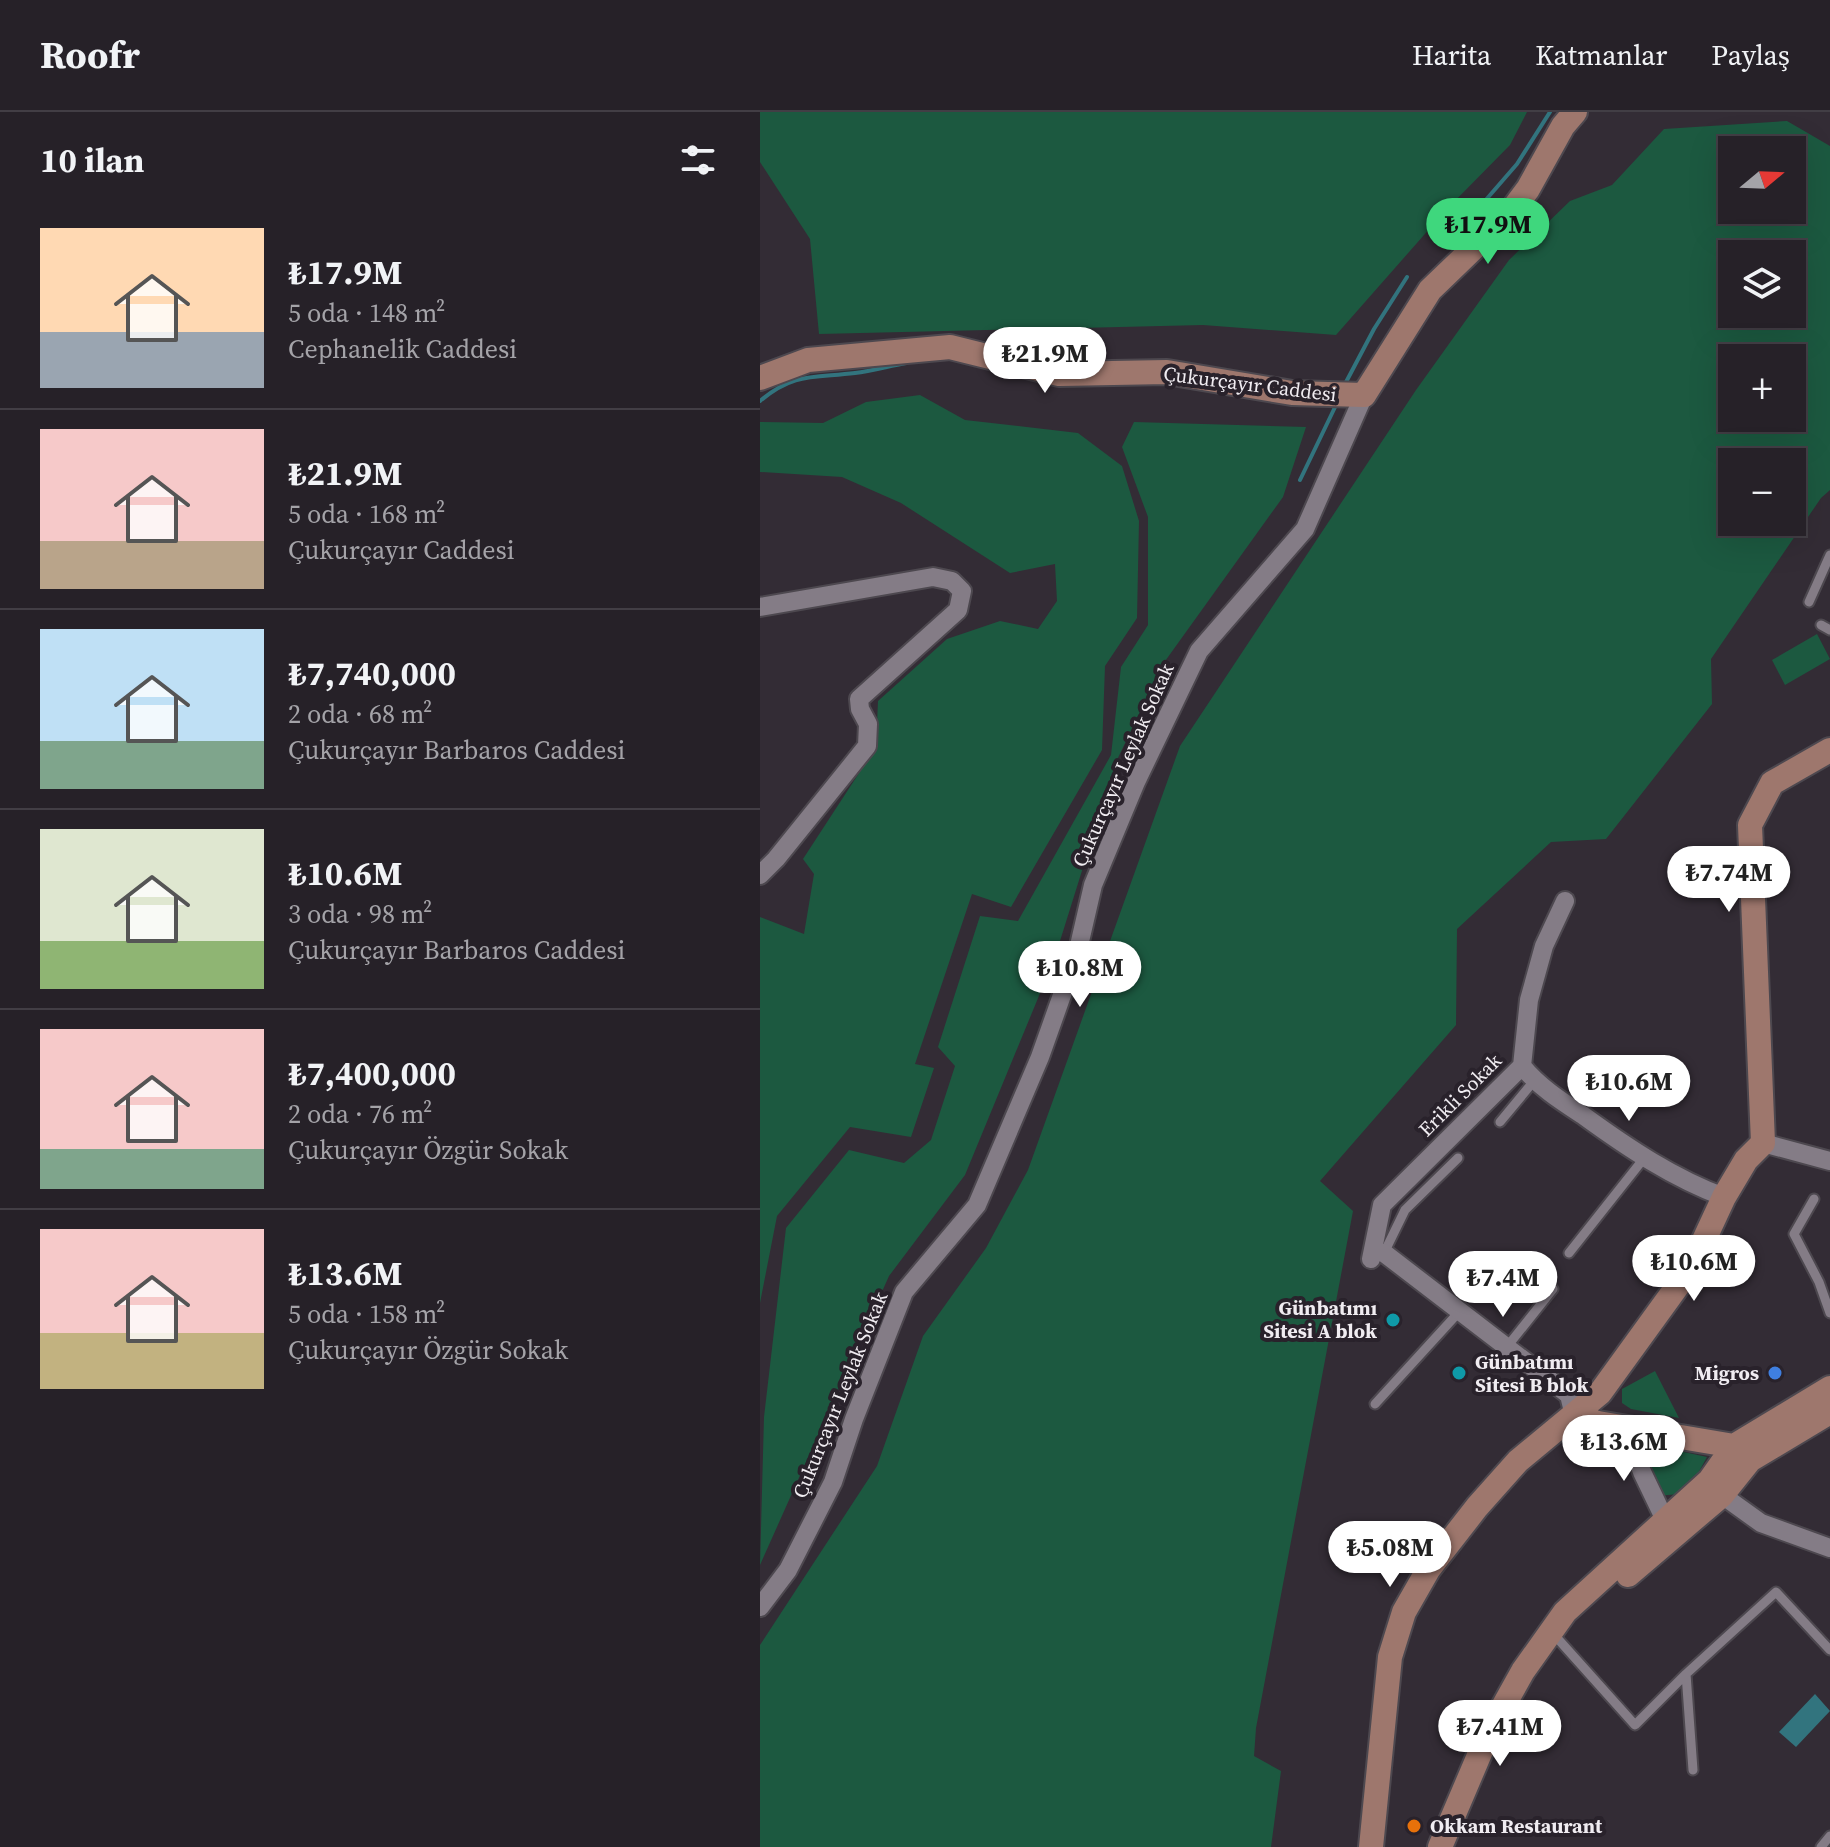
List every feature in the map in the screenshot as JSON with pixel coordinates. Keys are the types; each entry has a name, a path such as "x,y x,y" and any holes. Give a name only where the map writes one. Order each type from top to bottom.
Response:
{"street":[{"path":"1347,395 1430,290 1510,213 1528,189 1563,126 1575,112"},
{"name":"Çukurçayır Caddesi","path":"760,378 808,360 950,347 1059,374 1167,372 1292,393 1347,395"},
{"name":"Çukurçayır Leylak Sokak","path":"760,1607 788,1570 833,1482 904,1292 977,1205 1040,1057 1078,950 1093,885 1136,782 1199,651 1305,529 1347,395"},
{"path":"760,607 933,577 952,581 962,591 958,610 859,699 860,709 868,724 867,746 760,875"},
{"path":"1371,1847 1390,1657 1404,1612 1428,1570 1518,1461 1600,1393 1692,1266 1724,1197 1746,1160 1763,1143 1750,825 1772,783 1830,750"},
{"name":"Erikli Sokak","path":"1377,1256 1382,1205 1522,1066 1529,1000 1544,946 1565,901"},
{"path":"1522,1066 1534,1081 1645,1157 1697,1187 1724,1197"},
{"path":"1763,1143 1830,1161"},
{"path":"1377,1256 1459,1312 1569,1395 1574,1416"},
{"path":"1440,1847 1489,1732 1523,1671 1565,1612 1710,1480 1830,1388"},
{"path":"1574,1416 1742,1453 1830,1412"},
{"path":"1625,1426 1665,1520"},
{"path":"1523,1671 1722,1495 1742,1453"},
{"path":"1722,1495 1761,1523 1830,1548"}],"lane":[{"path":"1809,602 1830,555"},
{"path":"1500,1122 1534,1081"},
{"path":"1569,1253 1645,1157"},
{"path":"1377,1256 1405,1210 1458,1158"},
{"path":"1814,1199 1794,1234 1819,1282 1830,1313"},
{"path":"1506,1348 1553,1289"},
{"path":"1375,1404 1459,1312"},
{"path":"1558,1639 1635,1725 1776,1592 1830,1650"},
{"path":"1686,1674 1693,1770"},
{"path":"1821,1847 1830,1836"}],"green space":[{"path":"760,112 1527,112 1510,145 1446,210 1336,335 1203,325 819,334 810,239 760,162"},
{"path":"1787,121 1830,146 1830,490 1806,520 1806,448 1718,448 1718,536 1795,536 1711,659 1712,704 1606,839 1551,842 1457,929 1456,1025 1320,1181 1353,1211 1256,1728 1254,1756 1281,1771 1271,1847 760,1847 760,1645 877,1466 923,1336 986,1248 1028,1170 1180,746 1416,390 1509,260 1570,201 1612,185 1664,129"},
{"path":"920,395 965,420 1078,433 1122,466 1139,521 1137,618 1105,666 1102,750 1011,907 972,894 915,1064 934,1068 911,1137 850,1127 777,1216 760,1303 760,917 804,934 814,874 803,859 876,747 878,701 947,639 1000,621 1038,629 1057,601 1055,564 1010,573 901,503 842,477 760,472 760,422 823,423 866,402"},
{"path":"1134,422 1306,427 1283,497 1163,664 1116,762 1055,957 965,1175 889,1276 760,1565 764,1417 786,1228 849,1150 904,1163 931,1140 955,1066 938,1047 980,916 1018,921 1111,755 1121,667 1148,625 1148,517 1122,447"},
{"path":"1817,634 1830,659 1785,685 1772,660"},
{"path":"1655,1371 1679,1418 1631,1409 1622,1403 1622,1389"},
{"path":"1656,1446 1707,1457 1696,1477 1680,1494 1656,1496 1646,1468"}],"water":[{"path":"1815,1694 1830,1711 1796,1747 1779,1732"}],"waterway":[{"path":"1484,202 1517,164 1550,112"},
{"path":"1345,384 1374,329 1407,277"},
{"path":"760,401 794,381 906,363"},
{"path":"1300,480 1337,403"}],"place":[{"name":"Günbatımı Sitesi A blok","path":"1393,1320"},
{"name":"Günbatımı Sitesi B blok","path":"1459,1373"},
{"name":"Migros","path":"1775,1373"},
{"name":"Okkam Restaurant","path":"1414,1826"}]}
